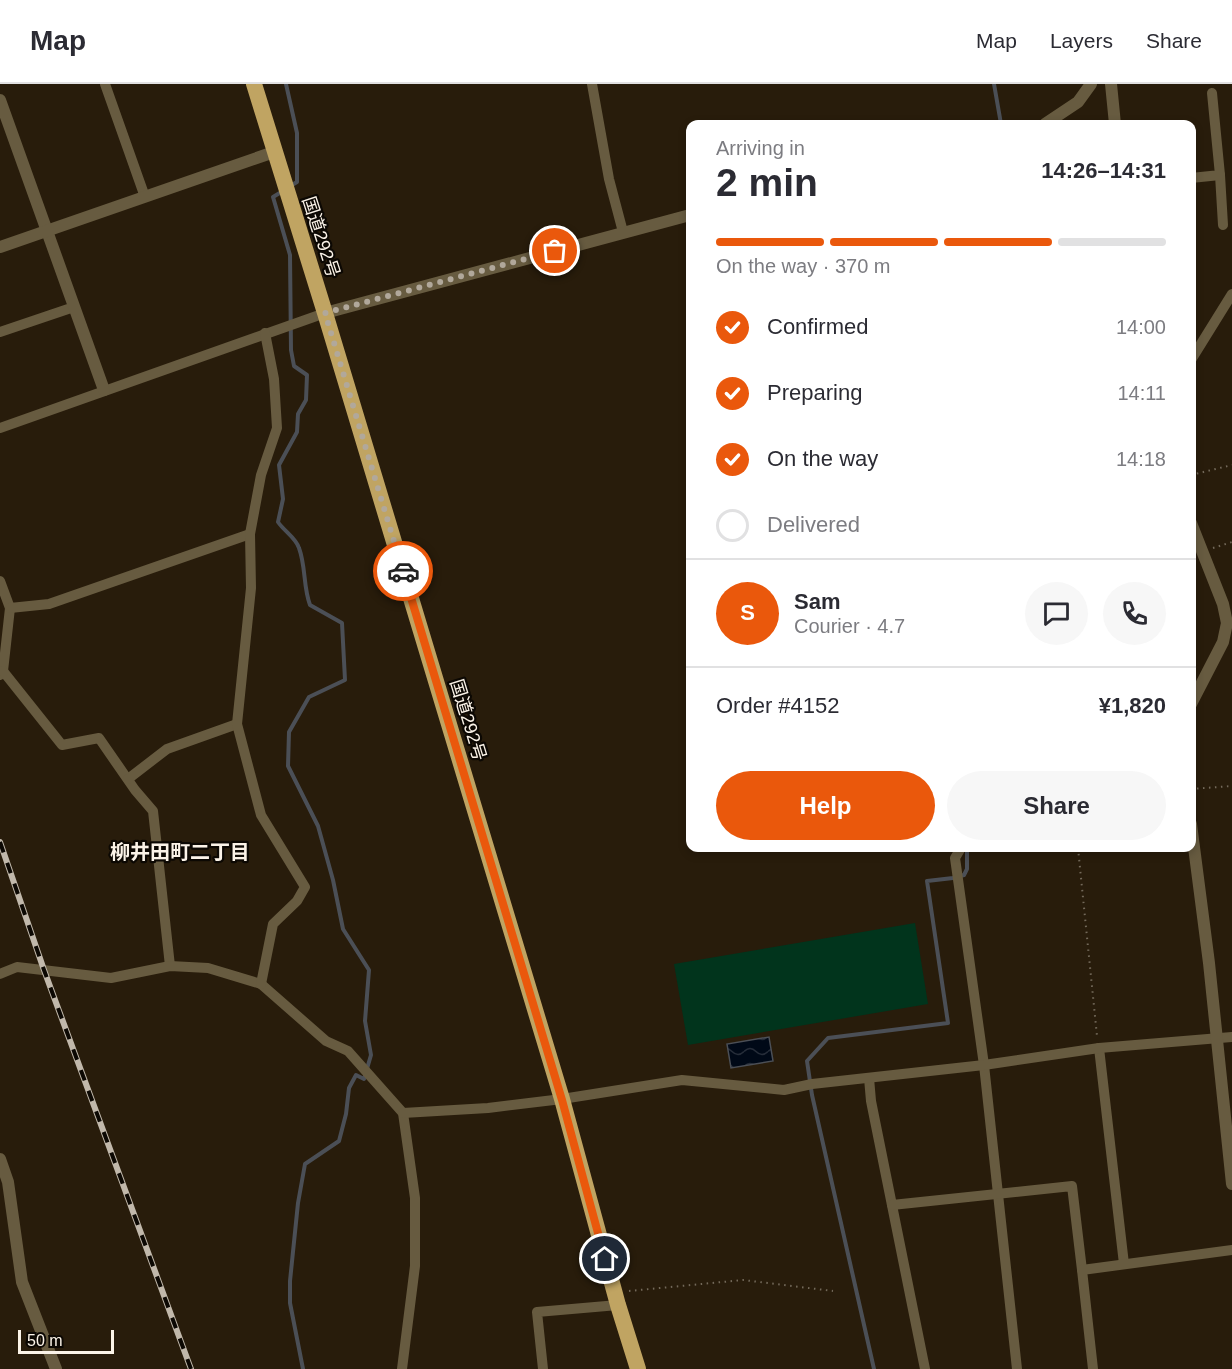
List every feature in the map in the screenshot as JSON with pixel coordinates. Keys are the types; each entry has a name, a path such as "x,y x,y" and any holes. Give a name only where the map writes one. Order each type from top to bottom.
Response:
{"highway":[{"name":"国道292号","path":"254,84 562,1100 620,1298 638,1369"}],"street":[{"path":"105,84 145,197"},
{"path":"592,84 609,179 624,232"},
{"path":"1051,120 1078,102 1091,84"},
{"path":"1111,84 1115,120"},
{"path":"1212,93 1223,225"},
{"path":"0,100 104,390"},
{"path":"0,247 274,152"},
{"path":"1196,177 1220,175"},
{"path":"0,428 325,313 686,216"},
{"path":"1196,352 1232,294"},
{"path":"0,332 74,307"},
{"path":"261,984 273,924 297,901 305,887 261,815 237,724 251,588 250,534 261,475 277,428 274,379 265,333"},
{"path":"10,608 49,604 250,534"},
{"path":"1196,536 1223,604 1227,623 1223,642 1196,694"},
{"path":"0,581 10,608 1,673 62,746 99,738 153,811 170,966"},
{"path":"128,779 167,749 237,724"},
{"path":"959,852 955,858 984,1065 1017,1369"},
{"path":"1195,852 1209,963 1232,1184"},
{"path":"0,974 17,967 111,978 170,966 208,968 261,984 326,1041 348,1051 404,1113 415,1198 415,1266 402,1369"},
{"path":"404,1113 488,1108 562,1100 682,1080 784,1090 812,1084 984,1065 1099,1048 1232,1037"},
{"path":"1099,1048 1124,1264"},
{"path":"869,1077 871,1101 925,1369"},
{"path":"0,1159 8,1182 22,1282 56,1369"},
{"path":"892,1205 1072,1186 1094,1369"},
{"path":"1082,1270 1232,1250"},
{"path":"543,1369 537,1312 620,1298"}],"path":[{"path":"1196,474 1232,465"},
{"path":"1211,549 1232,542"},
{"path":"1196,789 1232,786"},
{"path":"1078,852 1099,1048"},
{"path":"620,1298 743,1280 833,1292"}],"green space":[{"path":"915,923 928,1004 688,1045 674,964"}],"water":[{"path":"769,1037 773,1061 731,1068 727,1044"}],"waterway":[{"path":"286,84 297,133 297,182 292,185"},
{"path":"994,84 1000,120"},
{"path":"283,191 273,197 290,255 291,350 294,366 307,375 306,400 298,414 297,432 279,465 283,499 278,522 299,548 310,605 342,623 345,680 309,697 289,732 288,766 318,826 333,880 343,929 369,970 365,1021 371,1055 364,1079 356,1075 349,1088 346,1114 339,1141 305,1164 298,1203 290,1281 290,1303 303,1369"},
{"path":"874,1369 812,1095 807,1061 828,1038 948,1023 927,881 964,875 967,869 967,852"}],"railway":[{"path":"0,842 44,970 191,1369"}],"way so far":[{"path":"403,571 325,313 555,251"}],"district":[{"name":"柳井田町二丁目","path":"180,852"}],"route":[{"path":"403,571 562,1100 605,1259"}]}
